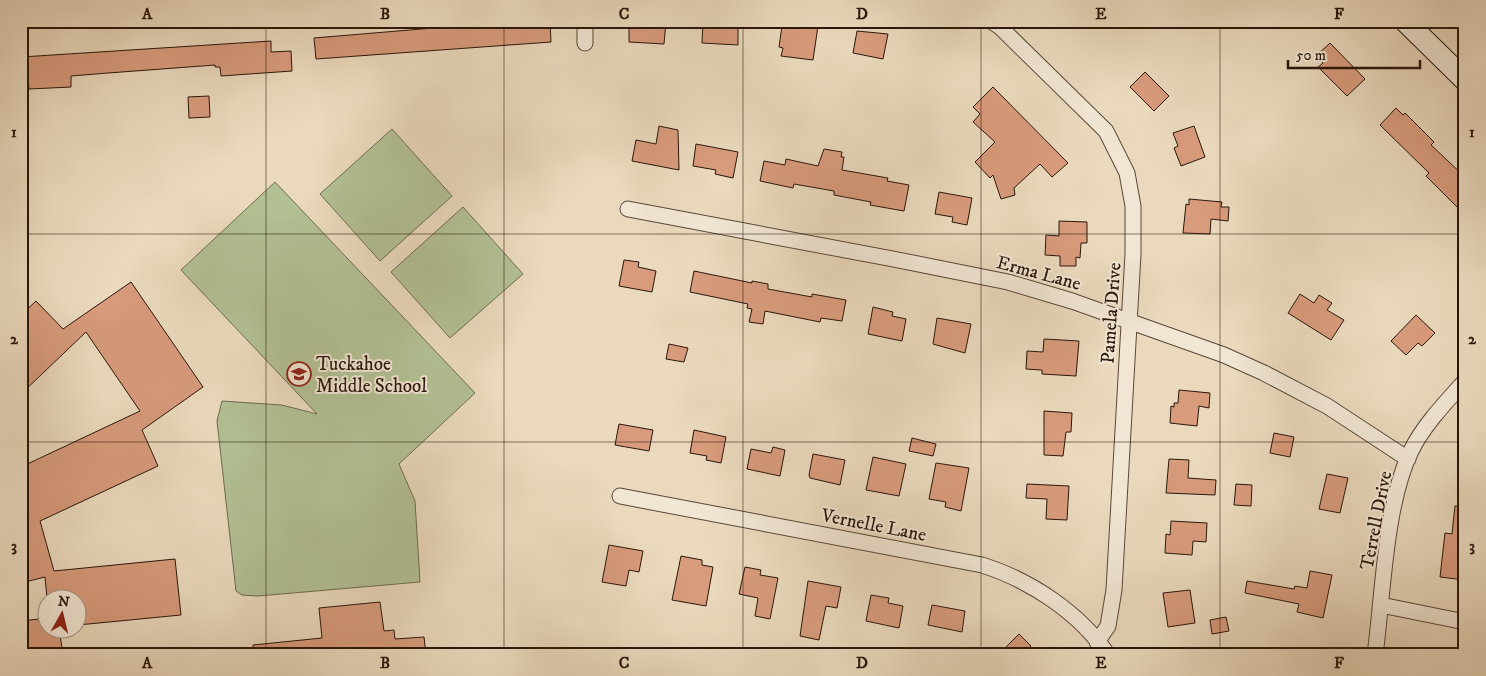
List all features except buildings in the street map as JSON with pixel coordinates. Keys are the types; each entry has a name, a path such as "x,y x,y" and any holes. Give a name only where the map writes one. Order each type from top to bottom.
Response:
{"street":[{"path":"585,43 586,21"},
{"name":"Pamela Drive","path":"991,21 1000,27 1065,89 1106,131 1127,173 1133,206 1134,254 1114,590 1108,626 1097,642"},
{"path":"1405,21 1465,80"},
{"name":"Erma Lane","path":"628,209 1008,282 1072,301 1224,355 1264,373 1327,406 1408,459"},
{"name":"Terrell Drive","path":"1375,655 1391,524 1399,482 1417,440 1465,381"},
{"name":"Vernelle Lane","path":"620,496 982,565 1018,579 1039,590 1081,624 1097,642"},
{"path":"1382,605 1465,622"},
{"path":"1097,642 1108,655"}],"green space":[{"path":"392,129 452,196 380,261 320,194"},
{"path":"275,182 475,393 399,464 415,501 420,582 258,596 242,595 236,591 217,421 222,401 282,405 317,414 181,270"},
{"path":"463,207 523,274 450,338 391,272"}],"place":[{"name":"Tuckahoe Middle School","path":"299,374"}]}
